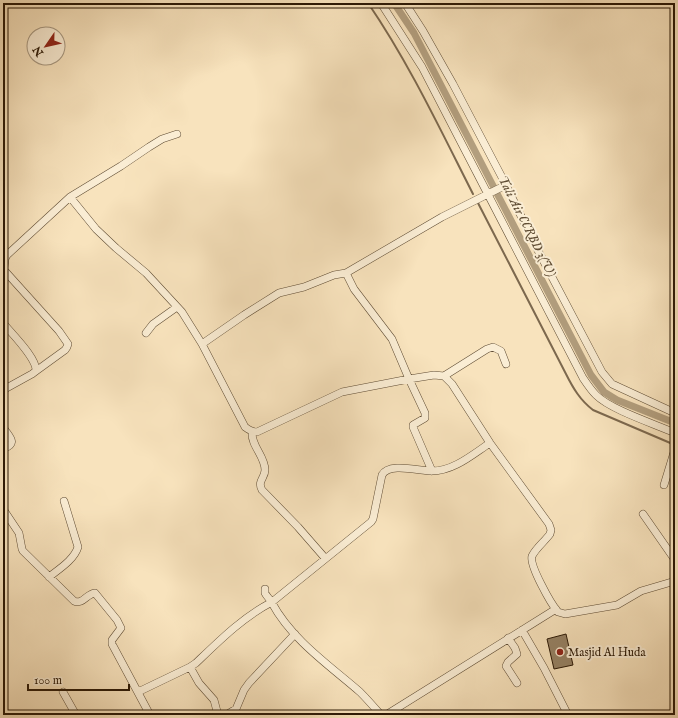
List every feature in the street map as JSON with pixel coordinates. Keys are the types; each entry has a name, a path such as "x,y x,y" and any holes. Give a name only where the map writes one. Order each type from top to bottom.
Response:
{"street":[{"path":"381,3 422,67 491,192 583,378 591,390 597,397 617,408 675,433"},
{"path":"405,3 423,31 453,84 504,186 602,372 612,384 675,412"},
{"path":"3,390 36,371 68,347 68,344 59,331 4,273 5,259 10,252 70,197 149,147 177,134"},
{"path":"202,344 279,293 304,287 334,275 346,273 442,217 504,186"},
{"path":"70,197 96,229 146,273 186,318 202,344 245,427 252,432 262,430 342,392 434,375 444,376 487,349 493,347 501,351 506,364"},
{"path":"346,273 354,289 392,339 426,416 426,418 413,425 413,430 432,471"},
{"path":"146,333 153,324 177,307"},
{"path":"3,323 34,362 36,371"},
{"path":"444,376 452,384 490,443 549,524 551,530 550,534 533,555 532,563 556,609 560,613 565,614 616,605 641,591 675,581"},
{"path":"3,427 11,437 12,442 11,445 3,449"},
{"path":"252,432 253,443 265,469 264,475 260,482 262,490 298,527 325,558"},
{"path":"138,692 190,667 251,614 272,602 371,522 373,519 382,475 388,469 401,468 432,471 448,469 490,443"},
{"path":"664,485 675,449"},
{"path":"49,577 76,553 78,547 64,501"},
{"path":"3,509 19,533 22,549 49,577 77,603 81,602 89,594 94,593 117,620 120,628 112,640 112,644 150,715"},
{"path":"643,514 675,560"},
{"path":"265,589 266,596 295,634 308,648 361,694 381,715"},
{"path":"391,714 508,638 556,609"},
{"path":"522,630 568,715"},
{"path":"226,715 236,709 244,690 249,683 295,634"},
{"path":"508,638 517,654 508,662 506,666 517,683"},
{"path":"190,667 199,683 214,700 218,715"},
{"path":"63,692 76,715"}],"building":[{"name":"Masjid Al Huda","path":"566,634 573,665 554,669 547,639"}],"waterway":[{"path":"368,3 411,73 473,194"},
{"name":"Tali Air CCRBD 3(U)","path":"394,3 414,33 591,375 604,392 617,400 675,423"},
{"path":"478,203 574,389 581,398 593,410 675,445"}],"place":[{"name":"Masjid Al Huda","path":"560,652"}]}
